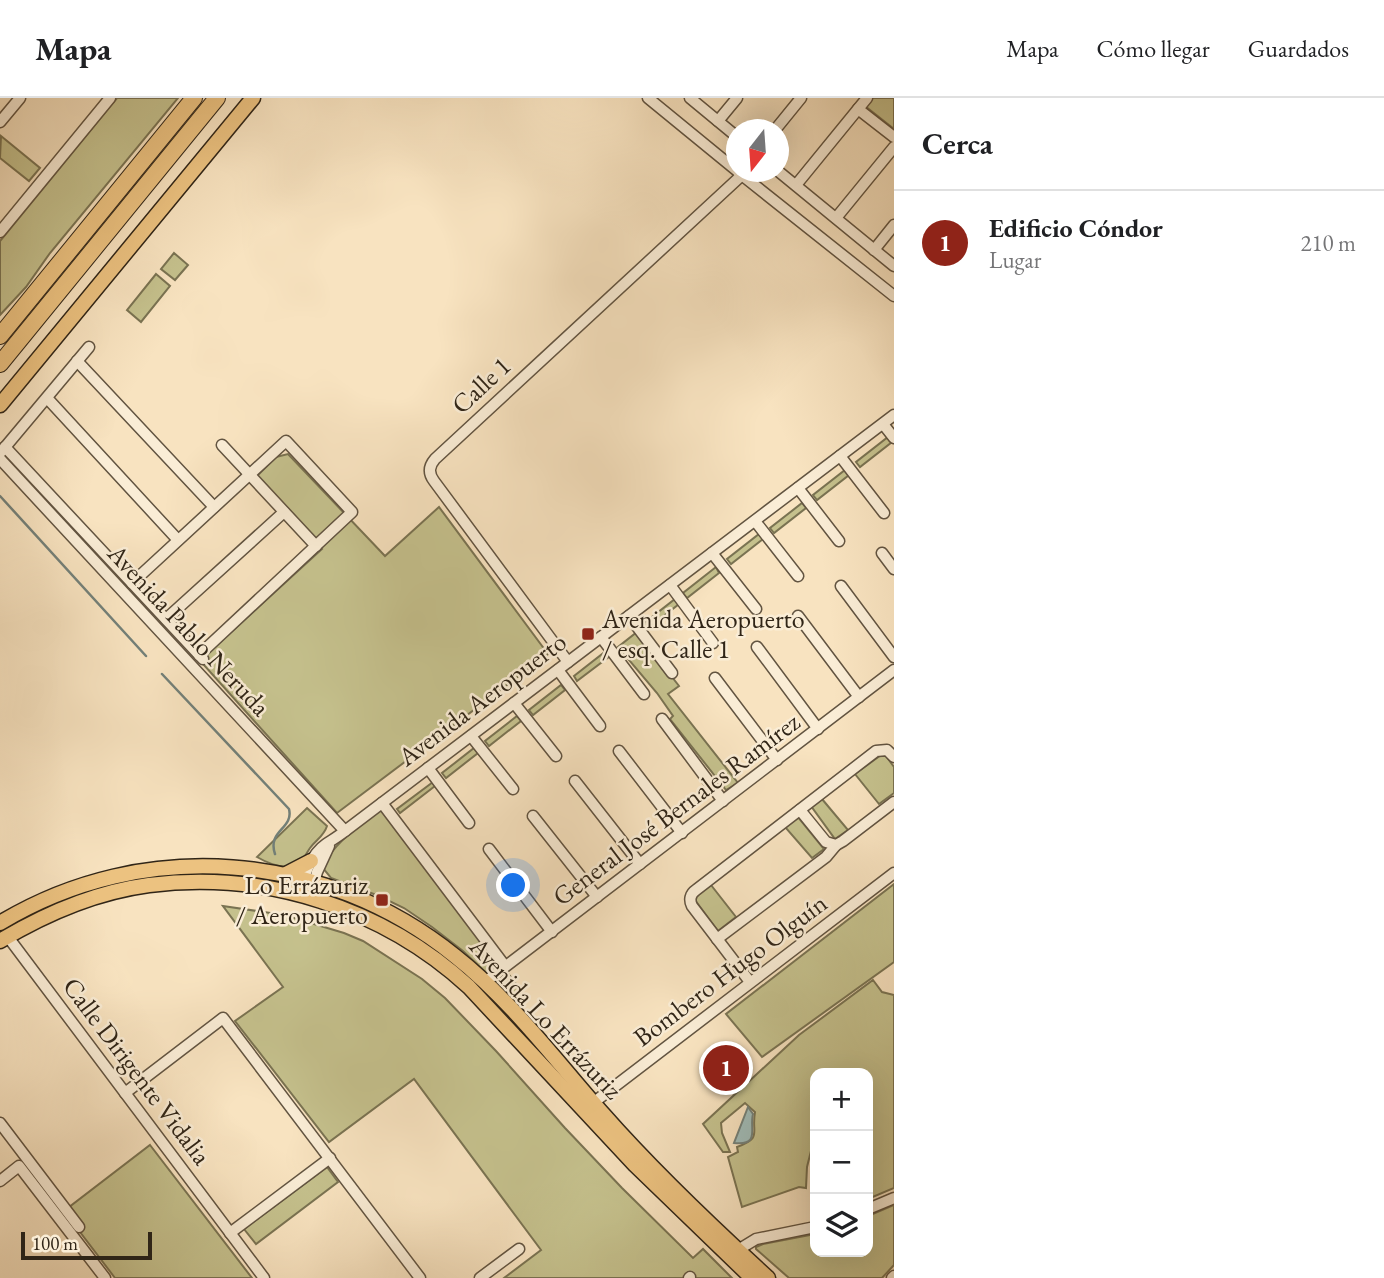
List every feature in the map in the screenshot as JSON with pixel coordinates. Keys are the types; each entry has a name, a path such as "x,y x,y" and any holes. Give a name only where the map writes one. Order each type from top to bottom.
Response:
{"highway":[{"path":"0,336 194,98"},
{"path":"0,364 217,98"}],"main road":[{"path":"0,405 253,98"},
{"path":"286,874 312,861"},
{"name":"Avenida Lo Errázuriz","path":"0,923 39,903 94,882 171,867 243,867 286,874 369,903 411,925 455,956 485,982 641,1156 768,1278"},
{"name":"Avenida Lo Errázuriz","path":"4,939 80,903 149,885 188,882 262,887 305,896 356,913 420,947 456,975 635,1166 752,1278"}],"street":[{"path":"0,122 20,98"},
{"path":"0,232 110,98"},
{"path":"648,98 726,161"},
{"path":"690,98 726,127"},
{"path":"718,121 737,98"},
{"path":"784,119 802,98"},
{"path":"796,185 867,98"},
{"path":"858,109 894,137"},
{"path":"836,218 894,147"},
{"path":"789,179 894,266"},
{"name":"Calle 1","path":"568,662 434,481 430,473 431,465 728,182"},
{"path":"752,182 894,296"},
{"path":"874,250 894,225"},
{"path":"3,450 89,347"},
{"path":"77,361 214,508"},
{"path":"47,398 178,540"},
{"name":"Avenida Aeropuerto","path":"305,896 312,861 320,849 894,415"},
{"path":"883,424 894,438"},
{"path":"132,583 214,508 249,475 286,441 352,512 316,547 249,475 222,445"},
{"name":"Avenida Pablo Neruda","path":"3,450 201,657 316,547"},
{"path":"840,456 884,513"},
{"name":"Avenida Pablo Neruda","path":"0,459 345,831"},
{"path":"798,488 839,541"},
{"path":"166,619 284,512"},
{"path":"755,521 798,576"},
{"path":"712,553 755,609"},
{"path":"882,553 894,569"},
{"path":"670,585 713,643"},
{"path":"841,586 894,657"},
{"path":"798,615 859,697"},
{"path":"629,616 672,673"},
{"path":"601,637 643,694"},
{"path":"757,647 818,729"},
{"path":"558,670 600,726"},
{"name":"General José Bernales Ramírez","path":"485,982 894,670"},
{"path":"715,678 777,760"},
{"path":"514,703 556,756"},
{"path":"662,719 723,801"},
{"path":"471,736 513,789"},
{"path":"619,751 681,833"},
{"path":"750,982 692,906 690,898 696,890 876,751 889,753"},
{"path":"428,768 469,822"},
{"path":"575,781 640,864"},
{"path":"717,939 894,802"},
{"path":"382,803 505,966"},
{"path":"800,810 825,842 836,845"},
{"path":"533,816 597,897"},
{"name":"Avenida Aeropuerto","path":"309,880 332,841"},
{"path":"489,849 552,932"},
{"name":"Bombero Hugo Olguín","path":"593,1103 894,873"},
{"name":"Calle Dirigente Vidalia","path":"4,939 125,1093 264,1278"},
{"path":"125,1093 223,1018 420,1278"},
{"path":"0,1123 79,1227"},
{"path":"230,1233 330,1158"},
{"path":"0,1181 19,1166 100,1276"},
{"path":"873,1207 894,1198"},
{"path":"738,1250 755,1239 810,1228"},
{"path":"480,1278 519,1249"}],"shaded area":[{"path":"117,98 178,98 50,253 26,287 0,315 0,241"},
{"path":"871,98 894,98 894,129 865,106"},
{"path":"1,136 40,168 29,181 0,158"},
{"path":"174,253 188,265 175,280 161,269"},
{"path":"156,274 170,286 141,322 127,310"},
{"path":"888,437 892,442 860,467 856,462"},
{"path":"288,454 385,556 439,507 548,654 337,813 203,664 205,656 322,549 256,477 276,457"},
{"path":"845,470 849,475 817,500 813,495"},
{"path":"802,503 806,508 774,533 770,528"},
{"path":"759,534 763,539 731,564 727,559"},
{"path":"716,567 719,573 687,598 683,593"},
{"path":"675,599 679,604 647,629 643,624"},
{"path":"637,632 679,686 668,694 738,783 726,790 670,719 673,716 657,693 618,647"},
{"path":"606,651 610,656 577,681 574,676"},
{"path":"561,685 565,690 533,715 529,710"},
{"path":"517,716 521,721 489,746 485,741"},
{"path":"474,748 478,753 446,778 442,773"},
{"path":"881,755 886,756 894,767 894,793 879,804 855,774"},
{"path":"433,782 435,786 400,813 397,809"},
{"path":"822,799 848,830 835,839 811,806"},
{"path":"307,808 327,826 301,861 295,865 284,866 257,857"},
{"path":"379,810 383,811 520,989 520,993 515,997 463,951 404,908 331,878 322,867 340,842"},
{"path":"798,817 824,849 812,858 785,827"},
{"path":"894,884 894,962 762,1057 726,1014"},
{"path":"711,885 736,917 718,931 695,900 696,895"},
{"path":"223,906 284,915 344,933 363,941 422,979 445,998 622,1188 693,1258 703,1249 732,1278 504,1278 541,1250 414,1079 329,1142 235,1021 283,987"},
{"path":"873,980 882,992 894,995 894,1188 873,1197 873,1068 810,1068 810,1155 806,1188 799,1187 742,1207 728,1157 738,1152 737,1147 753,1137 755,1112 745,1103 721,1123 730,1152 723,1152 703,1124 799,1035"},
{"path":"150,1145 252,1278 115,1278 64,1211"},
{"path":"327,1167 338,1182 256,1244 244,1229"},
{"path":"894,1205 894,1265 882,1278 789,1278 756,1249 763,1244 810,1235 810,1257 873,1257 873,1214"}],"water":[{"path":"748,1107 753,1114 751,1139 748,1142 734,1143"}],"waterway":[{"path":"0,496 146,656"},
{"path":"162,674 289,809 288,821 275,840 275,854"}],"place":[{"name":"Avenida Aeropuerto / esq. Calle 1","path":"588,634"},
{"name":"Lo Errázuriz / Aeropuerto","path":"382,900"},
{"name":"Edificio Cóndor","path":"726,1068"}]}
